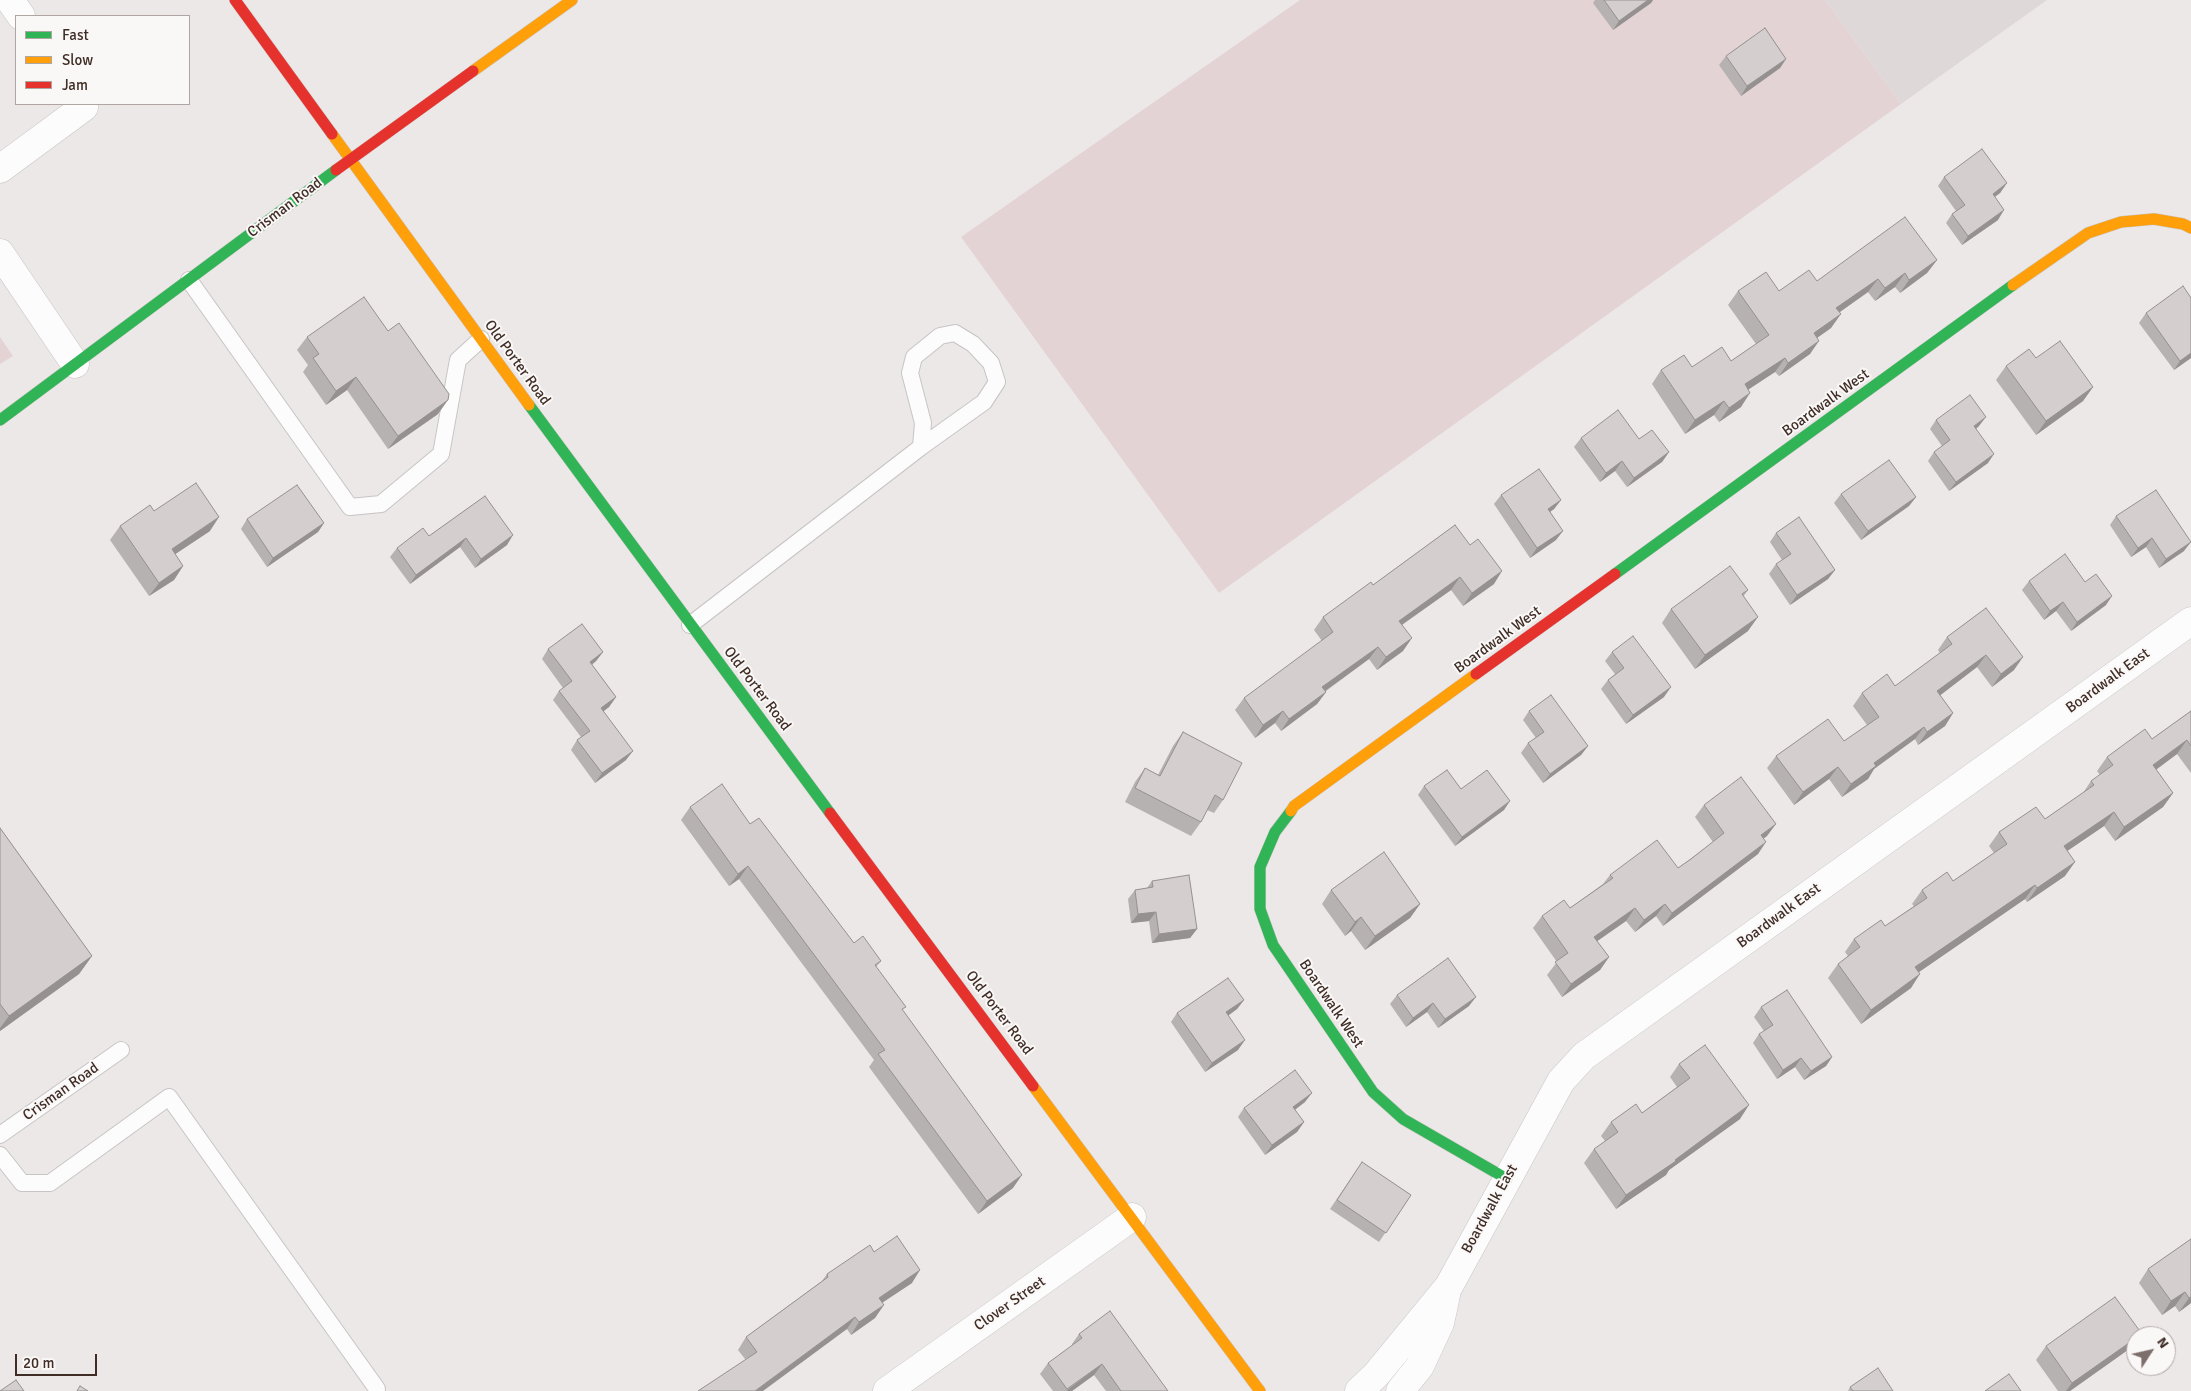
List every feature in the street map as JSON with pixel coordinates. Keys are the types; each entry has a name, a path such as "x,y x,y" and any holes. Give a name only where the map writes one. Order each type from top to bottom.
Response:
{"street":[{"path":"10,0 20,15"},
{"name":"Old Porter Road","path":"235,0 690,624 1260,1391"},
{"name":"Crisman Road","path":"0,420 350,159 572,0"},
{"path":"0,169 84,107 83,105"},
{"name":"Boardwalk West","path":"1507,1179 1403,1119 1373,1092 1273,945 1260,909 1260,867 1275,832 1294,806 2057,254 2088,234 2121,222 2154,219 2183,224 2191,228"},
{"path":"0,252 76,364"},
{"name":"Boardwalk East","path":"1359,1391 1376,1375 1448,1286 1561,1081 1584,1056 2191,621"},
{"name":"Clover Street","path":"887,1391 1132,1217"},
{"name":"Boardwalk East","path":"1400,1391 1420,1366 1440,1323 1448,1286"}],"lane":[{"path":"189,280 350,507 381,504 440,454 458,360 481,339"},
{"path":"690,624 921,447 984,402 997,382 991,363 973,344 955,333 940,336 914,356 910,373 922,423 921,447"},
{"name":"Crisman Road","path":"0,1135 121,1050"},
{"path":"0,1154 22,1183 50,1183 169,1097 377,1389"}],"shaded area":[{"path":"1300,0 1825,0 1901,104 1219,593 961,237"},
{"path":"1825,0 2047,0 1901,104"},
{"path":"0,337 13,356 0,364"}],"building":[{"path":"1604,0 1648,0 1619,21"},
{"path":"1765,28 1786,59 1747,86 1726,56"},
{"path":"1982,149 2007,183 1993,194 2004,210 1968,236 1952,214 1965,205 1944,177"},
{"path":"1905,217 1937,260 1909,280 1905,273 1885,288 1878,279 1836,308 1841,314 1814,333 1819,341 1788,363 1785,358 1745,384 1750,393 1729,408 1724,401 1695,420 1661,370 1684,355 1692,367 1722,347 1731,361 1769,335 1738,291 1766,272 1779,291 1809,270 1817,281"},
{"path":"2183,286 2191,298 2191,353 2180,361 2146,313"},
{"path":"364,297 388,331 399,323 449,394 448,400 398,436 356,377 336,391 313,358 319,354 307,337"},
{"path":"2060,341 2093,387 2046,421 2006,366 2029,349 2036,358"},
{"path":"1970,395 1986,417 1974,426 1994,454 1956,482 1934,452 1950,440 1936,420"},
{"path":"1618,410 1639,439 1652,430 1669,452 1634,478 1622,461 1606,473 1581,438"},
{"path":"1889,460 1916,497 1868,531 1841,494"},
{"path":"1539,469 1561,500 1548,509 1563,531 1537,548 1501,495"},
{"path":"196,483 219,517 172,549 183,566 159,583 120,526 150,505 154,511"},
{"path":"297,485 324,523 273,558 247,519"},
{"path":"2156,490 2191,542 2166,559 2152,538 2138,548 2116,516"},
{"path":"485,496 513,535 481,559 466,538 416,575 397,548 423,528 429,536"},
{"path":"1799,517 1835,570 1797,595 1776,564 1791,554 1776,533"},
{"path":"1455,525 1470,545 1478,539 1502,571 1472,593 1460,577 1399,621 1412,638 1386,657 1378,647 1322,687 1326,692 1289,719 1283,711 1263,725 1244,698 1333,632 1323,617 1371,582 1373,585"},
{"path":"2065,554 2085,582 2096,574 2112,596 2077,622 2063,602 2050,611 2029,581"},
{"path":"1730,566 1748,590 1742,594 1758,617 1705,655 1671,609"},
{"path":"1986,608 2023,657 2001,674 1986,655 1937,691 1953,713 1927,732 1924,727 1874,763 1876,766 1851,784 1838,767 1803,792 1776,756 1828,719 1844,741 1879,717 1862,693 1887,674 1895,686 1952,644 1947,637"},
{"path":"582,624 603,652 590,662 616,697 601,708 633,751 602,773 577,740 590,731 559,691 572,681 548,649"},
{"path":"1633,636 1671,687 1633,715 1608,680 1624,668 1612,652"},
{"path":"1551,695 1588,746 1550,774 1528,743 1544,732 1529,711"},
{"path":"2191,711 2191,746 2187,740 2153,765 2173,793 2124,827 2114,812 2064,846 2075,862 2037,888 2035,885 1915,967 1920,974 1871,1010 1838,964 1860,947 1854,939 1881,920 1885,926 1927,898 1922,890 1947,872 1953,881 2007,844 1999,832 2036,807 2045,819 2094,785 2091,781 2113,765 2107,757 2145,729 2152,739"},
{"path":"1183,732 1242,763 1223,800 1215,795 1201,822 1135,788 1145,768 1160,776"},
{"path":"1447,770 1461,789 1487,770 1510,801 1462,837 1424,786"},
{"path":"1741,777 1776,824 1761,835 1766,842 1672,913 1665,904 1644,920 1635,908 1594,937 1609,957 1571,984 1555,962 1568,953 1542,916 1564,900 1570,908 1613,878 1610,875 1657,840 1678,868 1691,859 1724,833 1704,805"},
{"path":"722,784 750,824 759,818 854,943 863,936 881,961 875,965 906,1007 902,1009 1022,1175 987,1201 878,1054 885,1050 748,866 738,874 690,807"},
{"path":"0,828 92,956 9,1016 0,1004"},
{"path":"1384,852 1420,904 1375,936 1361,917 1355,922 1331,890"},
{"path":"1189,875 1197,929 1159,934 1156,912 1138,914 1135,890 1153,887 1152,881"},
{"path":"1448,958 1476,997 1445,1019 1433,1003 1413,1018 1397,995"},
{"path":"1228,978 1244,1000 1226,1012 1245,1040 1212,1063 1177,1013"},
{"path":"1787,990 1832,1057 1811,1071 1801,1058 1783,1070 1759,1034 1773,1025 1761,1007"},
{"path":"1705,1045 1749,1105 1676,1161 1626,1195 1594,1149 1618,1132 1611,1122 1636,1104 1642,1113 1690,1078 1679,1064"},
{"path":"1295,1070 1312,1093 1293,1107 1304,1122 1272,1145 1244,1108"},
{"path":"1362,1162 1411,1195 1386,1233 1337,1200"},
{"path":"897,1236 920,1270 879,1298 884,1305 859,1322 855,1317 755,1391 698,1391 757,1352 746,1337 828,1277 827,1274 870,1245 874,1252"},
{"path":"2191,1239 2191,1297 2189,1298 2185,1292 2171,1301 2148,1269"},
{"path":"2115,1297 2136,1326 2126,1326 2126,1345 2072,1383 2046,1346"},
{"path":"1110,1311 1168,1391 1121,1391 1102,1364 1067,1389 1048,1363 1082,1338 1079,1334"},
{"path":"1878,1368 1893,1391 1853,1391 1850,1387"},
{"path":"2009,1374 2021,1391 1985,1391"},
{"path":"16,1380 24,1391 0,1391"},
{"path":"80,1386 88,1391 77,1391"}],"traffic: fast":[{"path":"0,420 336,170"},
{"path":"1615,574 2013,285"},
{"path":"529,405 830,813"},
{"path":"1291,811 1275,832 1260,867 1260,909 1273,945 1373,1092 1403,1119 1507,1179"}],"traffic: slow":[{"path":"473,71 572,0"},
{"path":"332,134 529,405"},
{"path":"2013,285 2088,233 2121,222 2154,219 2183,224 2191,228"},
{"path":"1291,811 1294,806 1476,674"},
{"path":"1033,1086 1260,1391"}],"traffic: jam":[{"path":"235,0 332,134"},
{"path":"336,170 473,71"},
{"path":"1476,674 1615,574"},
{"path":"830,813 1033,1086"}]}
